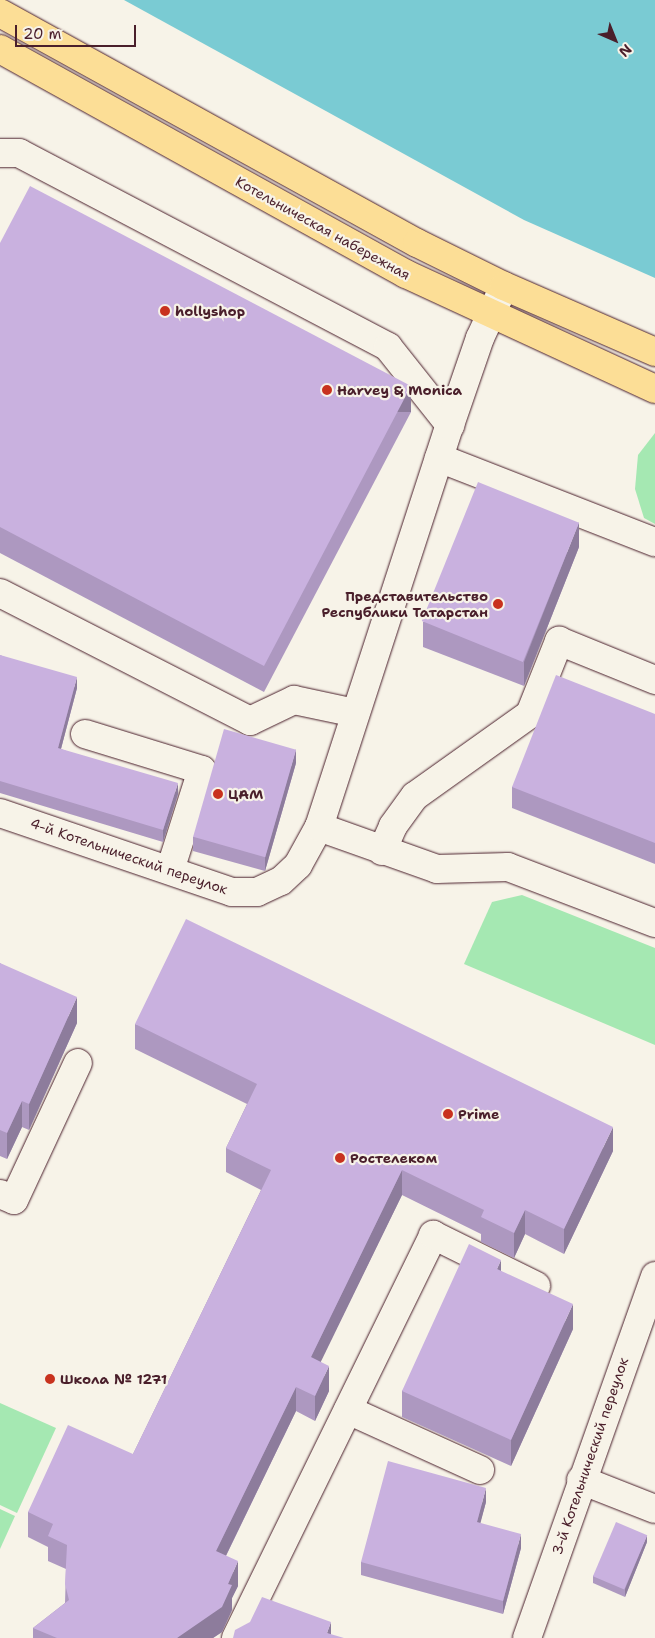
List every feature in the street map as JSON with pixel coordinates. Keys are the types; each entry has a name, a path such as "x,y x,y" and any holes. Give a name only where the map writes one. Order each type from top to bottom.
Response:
{"main road":[{"path":"0,13 416,243 504,286 655,352"},
{"name":"Котельническая набережная","path":"0,49 406,274 490,315 655,389"}],"street":[{"path":"0,153 19,153 388,347 450,425"},
{"name":"4-й Котельнический переулок","path":"0,813 232,892 257,892 281,881 298,865 319,827 450,425 490,315 504,286"},
{"path":"439,458 655,542"},
{"path":"0,593 250,721 294,700 355,713"},
{"path":"382,850 393,826 415,796 530,714 559,641 655,680"},
{"path":"85,734 202,770 170,870"},
{"path":"319,827 437,869 508,867 655,923"},
{"path":"0,1194 14,1200 78,1063"},
{"path":"236,1638 433,1235 536,1286"},
{"name":"3-й Котельнический переулок","path":"528,1638 581,1480 655,1276"},
{"path":"348,1410 480,1470"},
{"path":"581,1480 655,1509"}],"green space":[{"path":"655,433 655,524 644,518 635,489 638,455"},
{"path":"522,895 655,948 655,1045 464,964 492,902"},
{"path":"0,1403 56,1428 17,1513 0,1505"},
{"path":"0,1509 15,1516 0,1549"}],"water":[{"path":"124,0 655,0 655,278 524,220"}],"building":[{"path":"30,186 411,386 264,666 0,527 0,243"},
{"name":"Представительство Республики Татарстан","path":"478,482 579,523 523,662 422,621"},
{"path":"0,655 77,677 58,748 178,783 163,830 0,781"},
{"path":"556,675 655,714 655,843 512,787"},
{"path":"224,729 296,750 265,857 193,837"},
{"path":"186,919 613,1127 564,1229 525,1210 514,1233 481,1217 484,1210 402,1170 311,1357 329,1366 315,1396 296,1387 216,1551 238,1561 228,1584 232,1585 222,1607 177,1638 57,1638 33,1628 69,1600 65,1584 67,1545 48,1536 53,1524 28,1512 68,1425 133,1454 271,1170 226,1148 257,1084 135,1024"},
{"path":"0,963 77,997 29,1104 22,1101 7,1133 0,1130"},
{"path":"469,1244 501,1260 497,1269 573,1304 511,1440 402,1391"},
{"path":"388,1461 486,1488 477,1522 521,1534 503,1601 361,1562"},
{"path":"616,1522 647,1535 624,1590 593,1576"},
{"path":"262,1597 331,1622 327,1633 344,1638 233,1638 235,1630 250,1622"}],"place":[{"name":"hollyshop","path":"165,311"},
{"name":"Harvey & Monica","path":"327,390"},
{"name":"Представительство Республики Татарстан","path":"498,604"},
{"name":"ЦАМ","path":"218,794"},
{"name":"Prime","path":"448,1114"},
{"name":"Ростелеком","path":"340,1158"},
{"name":"Школа № 1271","path":"50,1379"}]}
